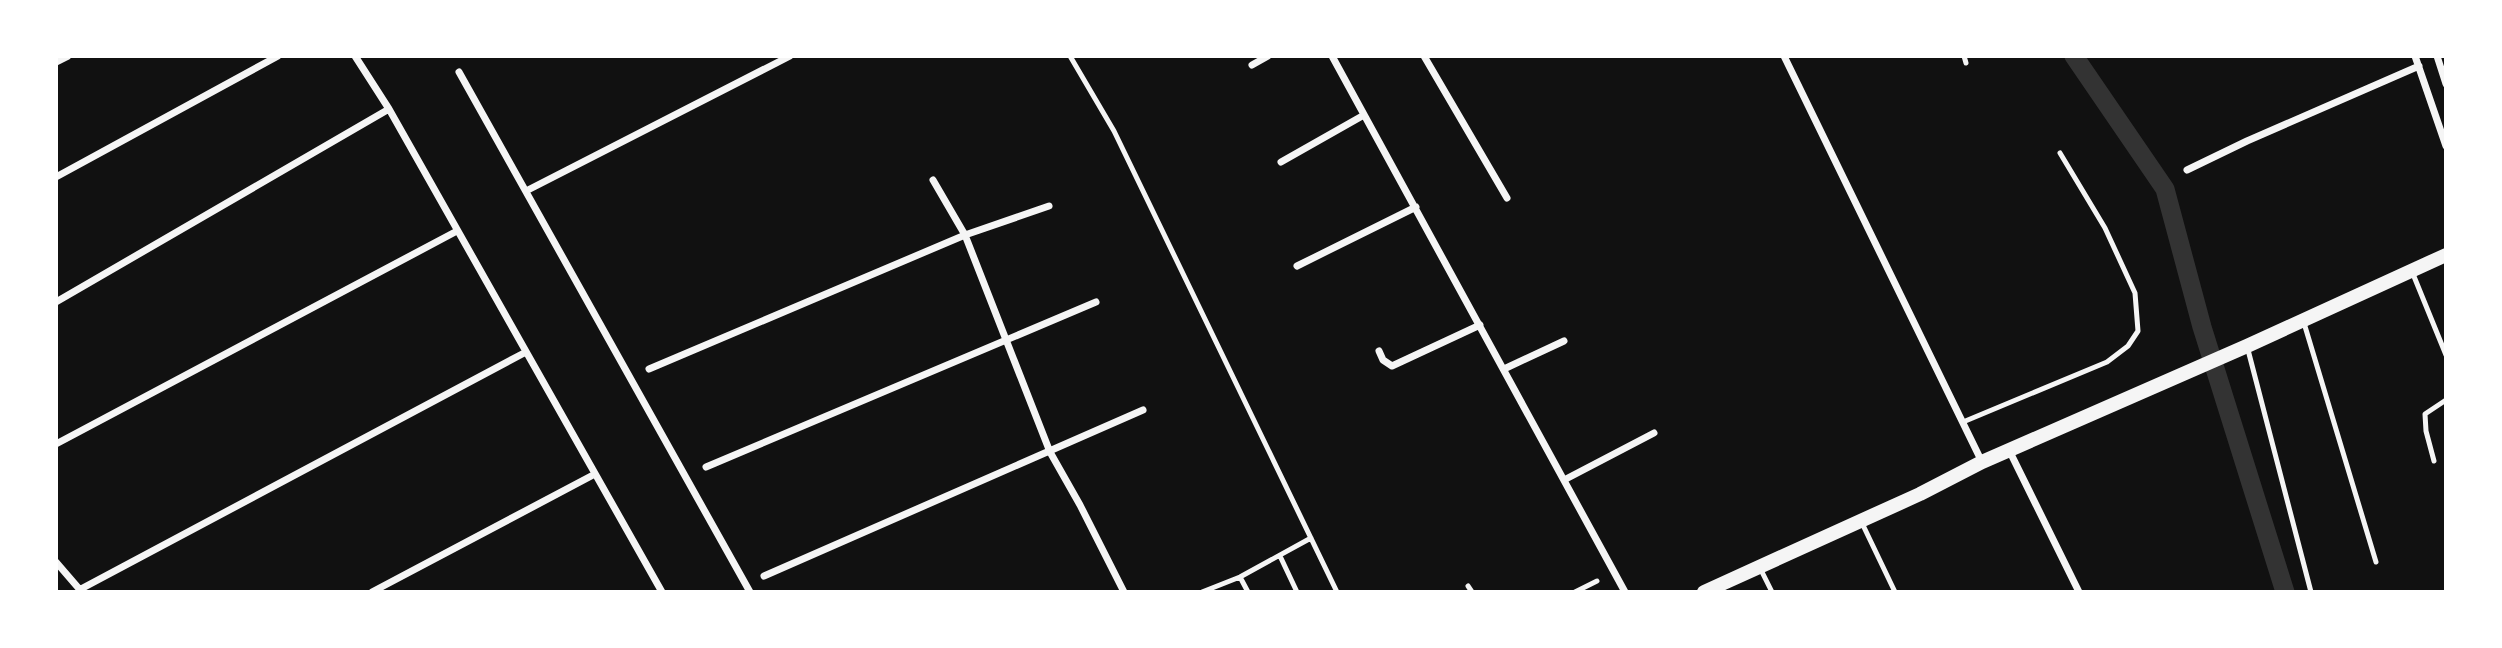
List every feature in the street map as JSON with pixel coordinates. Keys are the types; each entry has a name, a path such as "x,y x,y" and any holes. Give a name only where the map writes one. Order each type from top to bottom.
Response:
{"main road":[{"path":"1708,591 1982,462 2243,348 2446,255"}],"street":[{"path":"56,62 68,56"},
{"path":"56,177 278,56"},
{"path":"355,56 388,109 662,592"},
{"path":"526,191 790,56"},
{"path":"1252,65 1268,56"},
{"path":"1332,56 1625,592"},
{"path":"1424,56 1507,198"},
{"path":"1784,56 1982,462"},
{"path":"2415,56 2446,146"},
{"path":"2437,56 2446,84"},
{"path":"2187,170 2419,66"},
{"path":"459,72 750,592"},
{"path":"56,302 388,109"},
{"path":"1281,162 1364,115"},
{"path":"933,180 965,235 1050,452 1124,592"},
{"path":"649,369 965,235 1049,206"},
{"path":"1297,266 1416,206"},
{"path":"56,444 457,231"},
{"path":"706,467 1096,302"},
{"path":"1379,351 1383,360 1392,366 1480,325"},
{"path":"1504,369 1564,341"},
{"path":"56,562 80,591 526,352"},
{"path":"764,576 1143,410"},
{"path":"1564,480 1654,433"},
{"path":"2009,450 2079,592"},
{"path":"372,592 595,474"}],"lane":[{"path":"1070,56 1114,131 1337,592"},
{"path":"1963,422 2107,362 2127,346 2138,331 2134,293 2105,228 2060,153"},
{"path":"2412,271 2446,355"},
{"path":"2304,320 2376,562"},
{"path":"2243,348 2311,592"},
{"path":"2434,461 2426,431 2425,414 2446,400"},
{"path":"1861,521 1895,592"},
{"path":"1202,592 1240,577 1311,538"},
{"path":"1280,556 1297,592"},
{"path":"1759,567 1772,592"},
{"path":"1240,577 1248,592"},
{"path":"1575,592 1597,581"}],"waterway":[{"path":"2074,56 2165,189 2202,327 2285,592"}]}
